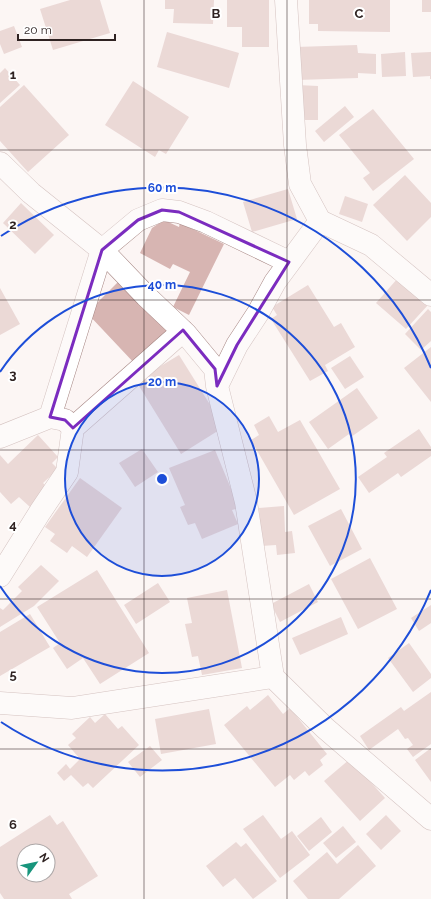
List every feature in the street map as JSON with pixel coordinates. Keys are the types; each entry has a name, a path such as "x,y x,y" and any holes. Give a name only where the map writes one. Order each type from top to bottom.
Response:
{"street":[{"path":"286,0 294,145 300,184 320,222 371,244 431,295"},
{"path":"0,163 30,193 102,250 146,296 183,331 215,369 246,502 273,676 325,728 431,819"},
{"path":"50,417 102,250 138,220 162,210 179,212 206,222 289,262"},
{"path":"218,386 237,344 258,313 275,282 320,222"},
{"path":"0,576 40,512 68,472 73,428 183,331"},
{"path":"0,437 50,417 65,420 73,428"},
{"path":"0,703 72,708 273,676"}],"highlighted area":[{"path":"162,210 179,212 289,262 237,345 217,386 215,369 183,330 73,428 65,420 50,417 102,250 138,220"}],"building":[{"path":"70,0 100,0 110,33 53,50 40,9"},
{"path":"165,0 214,0 213,24 173,23 174,9 165,9"},
{"path":"227,0 269,0 269,47 242,47 242,27 227,27"},
{"path":"309,0 390,0 390,32 318,31 318,24 309,24"},
{"path":"422,0 431,0 431,12 422,12"},
{"path":"14,26 22,47 4,54 0,44 0,31"},
{"path":"167,32 239,53 229,88 157,67"},
{"path":"357,45 358,53 376,54 376,74 358,73 358,78 297,80 296,47"},
{"path":"405,52 406,76 382,77 381,54"},
{"path":"431,52 431,79 430,76 413,77 411,53"},
{"path":"5,68 20,85 0,103 0,73"},
{"path":"133,81 189,117 166,154 159,150 155,157 105,125"},
{"path":"24,85 69,135 28,172 0,141 0,107"},
{"path":"297,85 318,86 318,120 296,120"},
{"path":"345,106 354,117 324,142 315,131"},
{"path":"373,109 414,159 373,191 363,178 370,173 339,135"},
{"path":"405,175 431,203 431,217 407,241 373,205"},
{"path":"288,189 297,219 252,232 243,202"},
{"path":"345,196 368,204 362,222 339,214"},
{"path":"21,203 54,235 35,254 3,223"},
{"path":"164,220 179,227 180,223 224,244 189,315 173,307 190,272 173,264 170,269 140,253 152,228"},
{"path":"398,278 428,305 406,329 376,303"},
{"path":"120,280 169,333 136,365 87,313"},
{"path":"308,285 334,327 341,323 355,347 325,365 328,371 310,381 271,319 277,315 272,307"},
{"path":"0,288 20,324 0,335"},
{"path":"428,309 431,312 431,341 421,350 405,334"},
{"path":"431,347 431,402 404,368"},
{"path":"179,355 224,427 181,454 136,381"},
{"path":"350,356 364,377 345,389 331,368"},
{"path":"357,388 378,418 351,437 349,434 328,449 309,422"},
{"path":"269,416 278,432 300,420 340,489 294,515 251,440 259,435 254,425"},
{"path":"419,429 431,447 431,456 401,477 398,473 369,493 358,477 387,457 384,453"},
{"path":"38,435 58,457 52,463 58,469 43,483 49,489 30,507 19,497 11,504 0,492 0,455 8,464"},
{"path":"142,449 158,472 135,487 119,463"},
{"path":"215,450 239,508 232,510 238,524 202,539 195,523 188,525 180,507 185,505 169,468"},
{"path":"80,478 122,508 87,557 72,546 67,553 50,541 55,534 45,527"},
{"path":"284,506 285,532 292,531 295,553 277,555 276,545 261,546 259,508"},
{"path":"341,509 362,549 330,566 308,526"},
{"path":"370,558 397,609 358,629 331,579"},
{"path":"41,565 59,581 34,606 0,627 0,608 3,610 22,591 18,587"},
{"path":"97,570 149,653 100,684 83,658 67,669 53,648 60,643 37,607"},
{"path":"158,583 170,602 136,624 124,605"},
{"path":"309,584 318,602 280,622 271,604"},
{"path":"227,590 242,668 202,675 198,656 192,657 185,624 192,623 187,598"},
{"path":"431,605 431,623 419,631 411,618"},
{"path":"30,614 50,647 0,676 0,632"},
{"path":"341,617 348,634 300,655 292,638"},
{"path":"409,643 431,674 431,678 413,692 388,658"},
{"path":"431,692 431,744 413,757 407,749 413,745 408,738 405,739 398,729 369,750 360,736 401,707 404,711"},
{"path":"268,695 283,714 290,708 327,754 320,760 323,765 309,776 305,771 294,780 290,775 275,787 224,725 247,706 250,710"},
{"path":"209,709 216,744 161,754 155,719"},
{"path":"105,714 118,729 122,726 139,745 93,788 88,783 83,787 71,775 64,781 57,773 66,764 70,769 80,759 68,745 76,738 72,734 90,717 95,723"},
{"path":"150,746 162,760 140,777 128,762"},
{"path":"431,748 431,782 415,760"},
{"path":"350,759 385,798 360,821 324,781"},
{"path":"50,815 57,825 63,821 98,876 69,894 72,899 4,899 0,893 0,847"},
{"path":"263,815 281,839 292,831 310,855 280,878 243,829"},
{"path":"386,815 401,831 381,850 366,834"},
{"path":"321,817 332,832 309,851 297,836"},
{"path":"343,826 356,842 336,858 323,843"},
{"path":"236,842 241,847 246,843 277,881 253,899 235,878 223,887 206,866"},
{"path":"358,845 376,866 339,899 308,899 293,881 327,852 337,864"}]}
